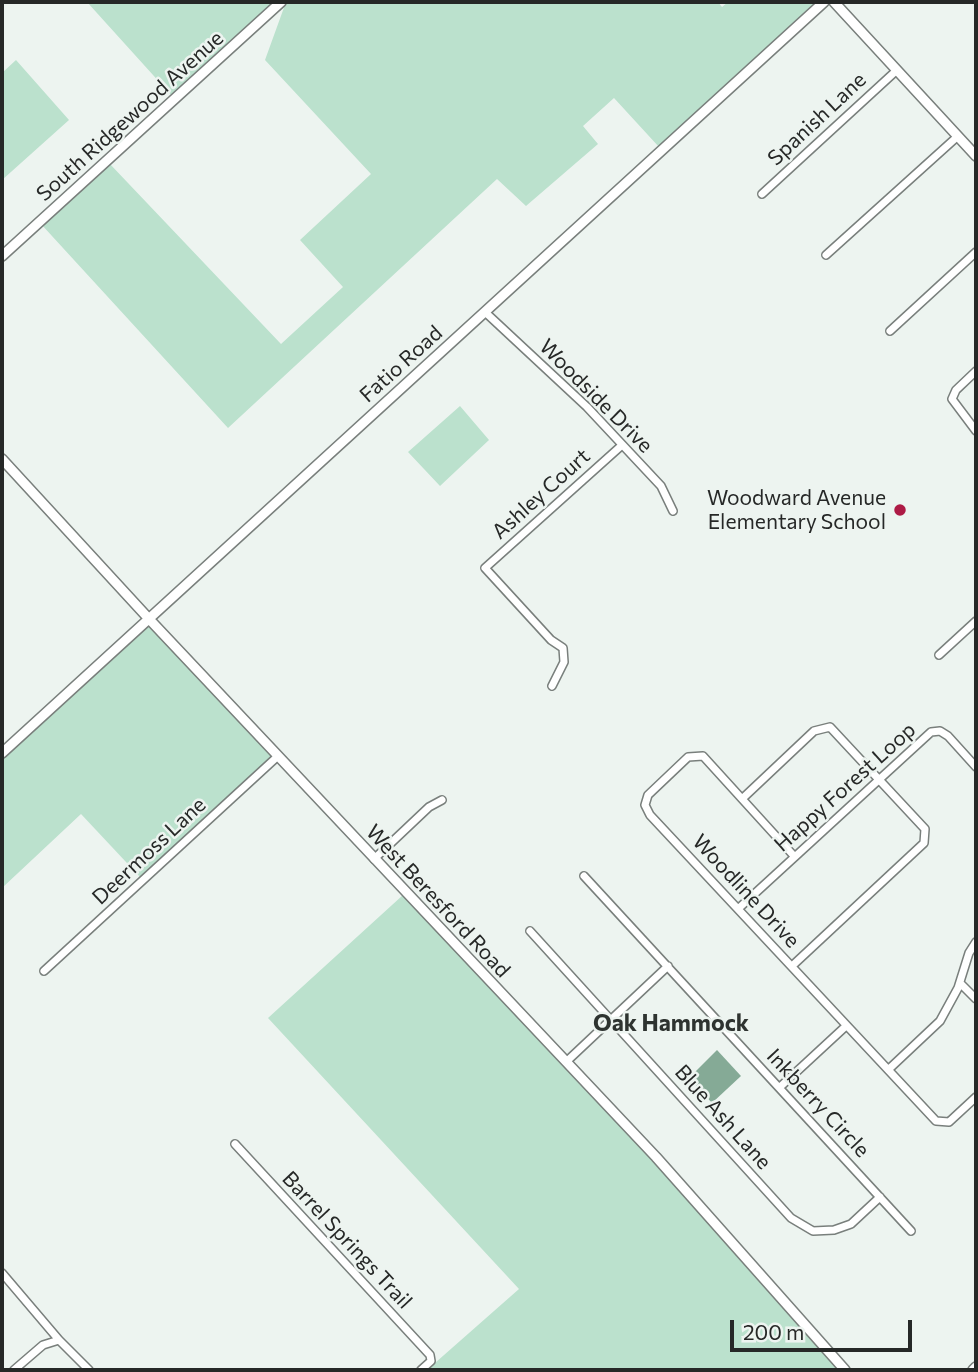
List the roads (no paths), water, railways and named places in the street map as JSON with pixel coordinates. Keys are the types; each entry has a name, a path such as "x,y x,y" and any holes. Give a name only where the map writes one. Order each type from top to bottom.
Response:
{"street":[{"name":"South Ridgewood Avenue","path":"2,256 281,2"},
{"name":"Fatio Road","path":"2,753 824,2"},
{"path":"834,2 976,156"},
{"name":"Spanish Lane","path":"762,194 897,69"},
{"path":"826,255 958,136"},
{"path":"890,331 976,252"},
{"name":"Woodside Drive","path":"485,312 587,407 621,446 662,486 673,511"},
{"path":"976,372 956,390 952,399 976,431"},
{"name":"Ashley Court","path":"552,686 564,662 563,648 551,639 485,568 621,446"},
{"name":"West Beresford Road","path":"2,459 149,620 656,1157 761,1279 845,1370"},
{"path":"939,655 976,621"},
{"path":"743,798 822,727 830,727 925,829 924,843 792,966"},
{"name":"Happy Forest Loop","path":"739,908 931,732 940,731 948,736 976,767"},
{"name":"Deermoss Lane","path":"44,971 278,756"},
{"name":"Woodline Drive","path":"794,856 703,756 688,757 648,795 645,805 650,815 925,1110 942,1123 956,1117 976,1097"},
{"path":"374,859 429,807 442,800"},
{"name":"Inkberry Circle","path":"584,876 911,1231"},
{"name":"Blue Ash Lane","path":"530,931 791,1218 803,1227 823,1231 843,1227 851,1224 880,1197"},
{"path":"889,1069 940,1021 960,983 969,953 976,942"},
{"path":"566,1062 668,966"},
{"path":"960,983 976,999"},
{"path":"780,1087 846,1026"},
{"name":"Barrel Springs Trail","path":"235,1144 430,1355 431,1360 421,1370"},
{"path":"2,1273 59,1340 89,1370"},
{"path":"15,1370 43,1345 59,1340"}],"place":[{"name":"Woodward Avenue Elementary School","path":"900,510"}],"district":[{"name":"Oak Hammock","path":"671,1023"}]}
